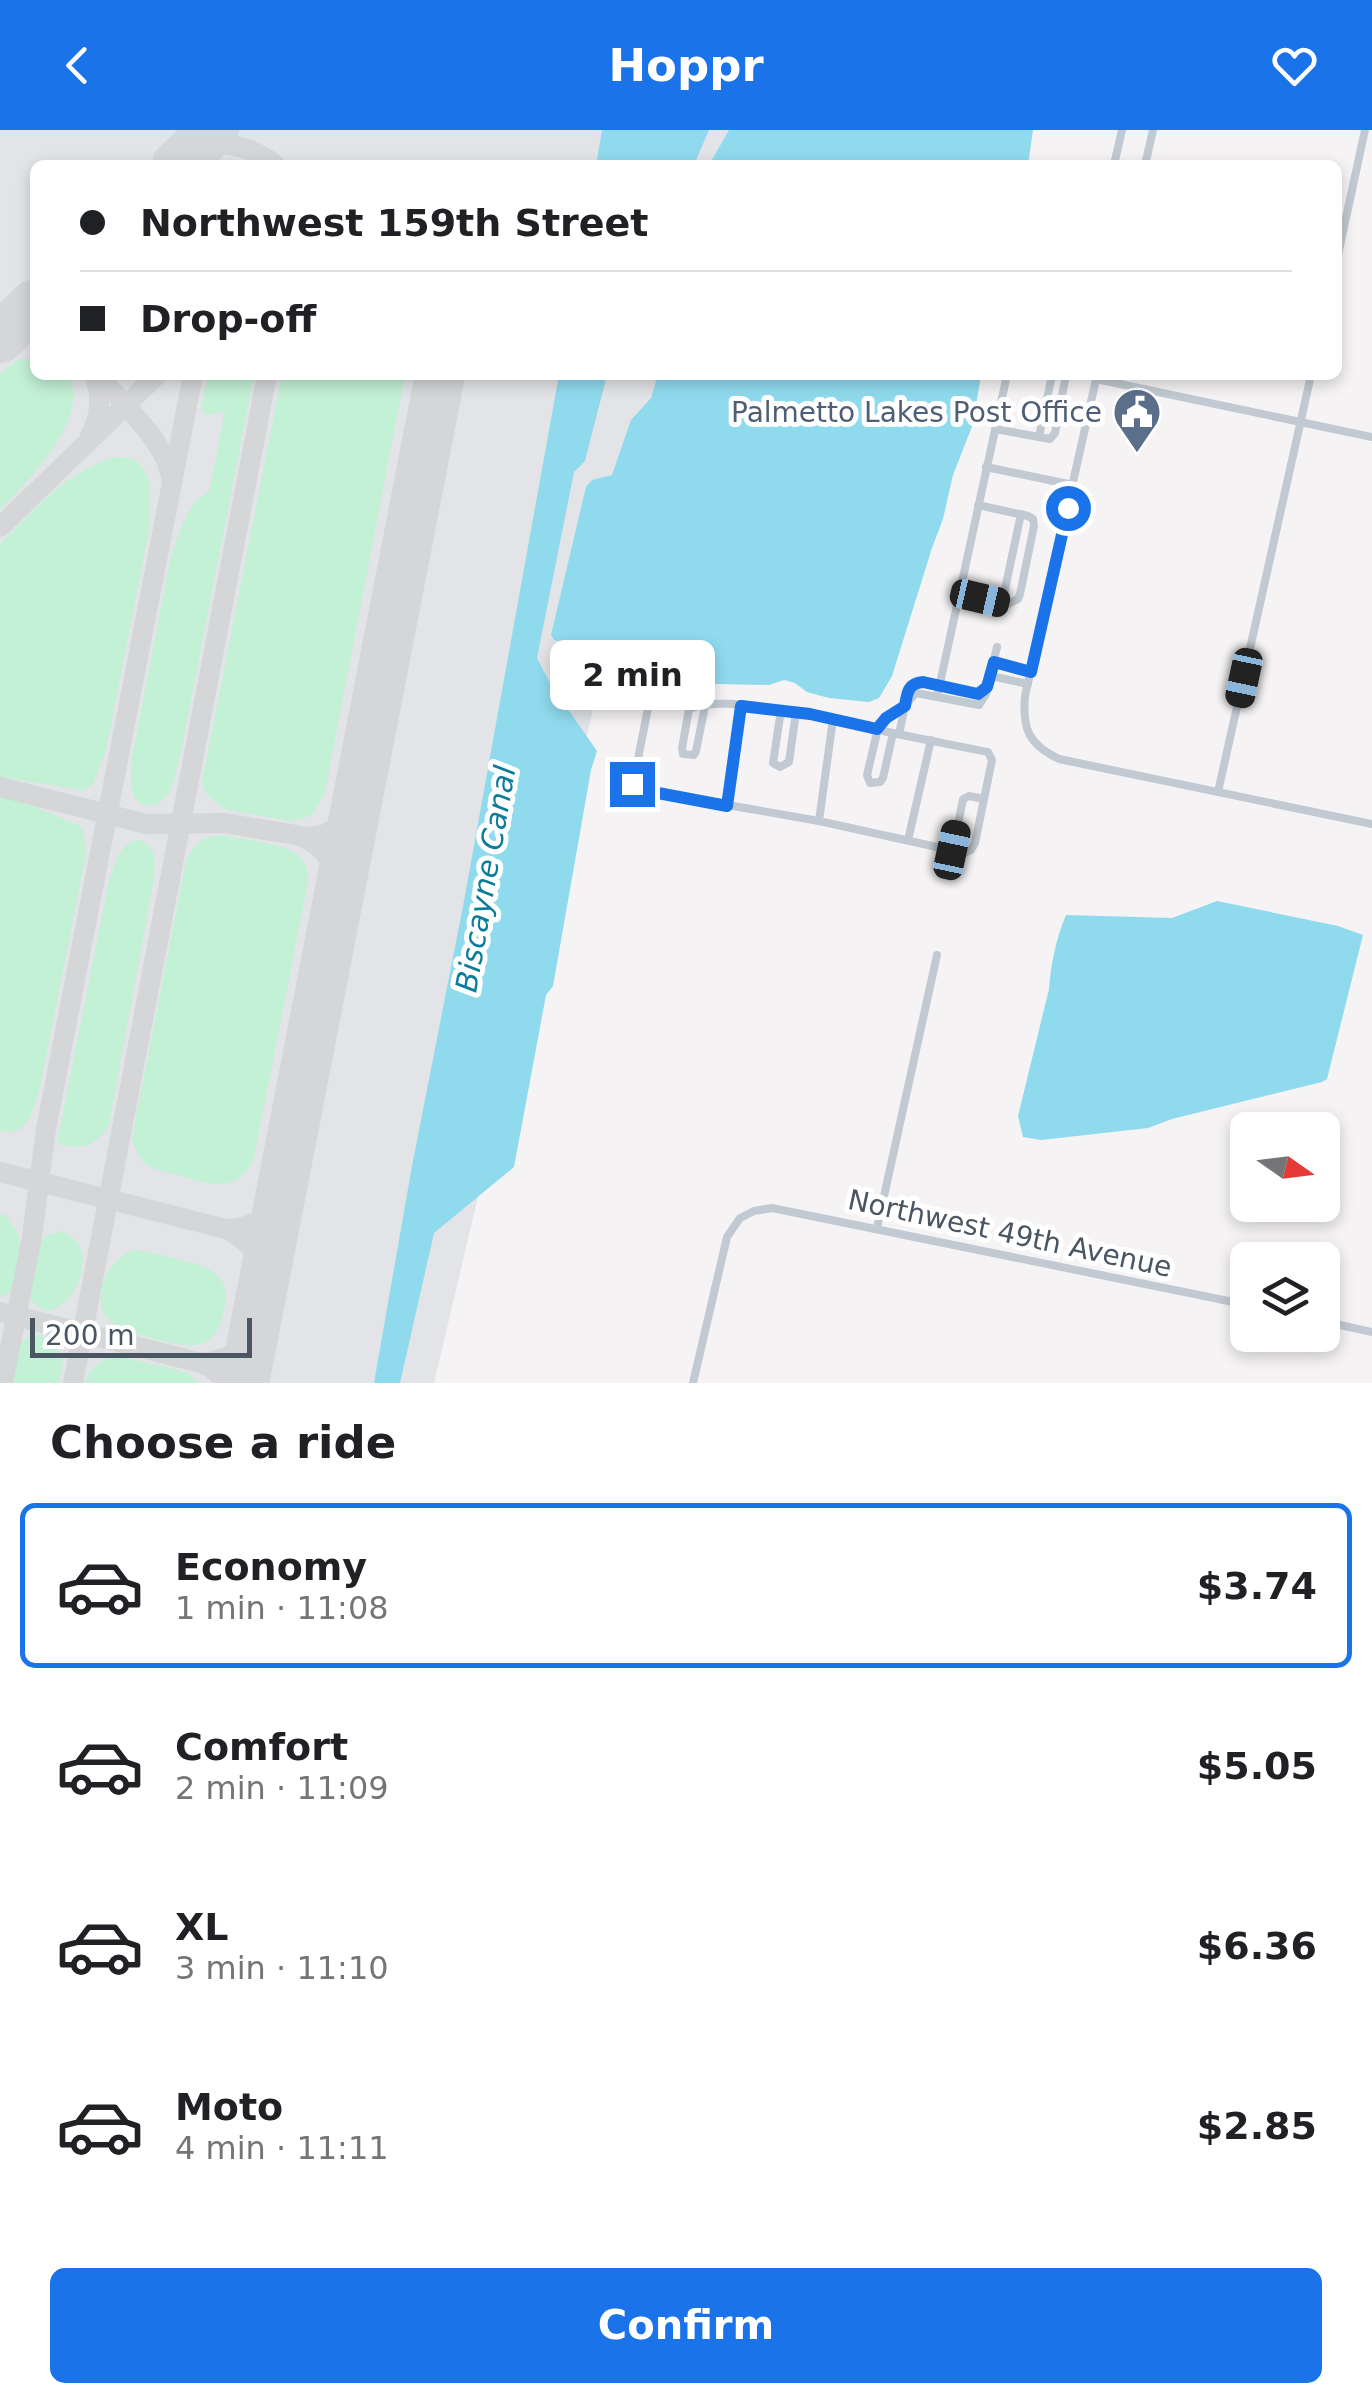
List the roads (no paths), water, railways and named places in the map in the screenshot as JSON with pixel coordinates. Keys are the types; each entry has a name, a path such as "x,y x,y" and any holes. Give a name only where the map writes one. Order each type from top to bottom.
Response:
{"street":[{"path":"1115,160 1122,130"},
{"path":"1146,160 1153,130"},
{"path":"1342,236 1365,130"},
{"path":"937,696 1006,380"},
{"path":"1039,437 1051,380"},
{"path":"995,429 1050,439 1055,432 1065,380"},
{"path":"1096,380 1028,684 1024,713 1030,737 1059,760 1372,824"},
{"path":"1111,380 1372,437"},
{"path":"1218,792 1310,380"},
{"path":"986,468 1073,485"},
{"path":"959,593 1002,603 1013,603 1020,594 1034,522 1028,516 978,505"},
{"path":"1002,603 1021,514"},
{"path":"987,687 978,694 915,683 910,687 905,706 882,778 870,783 868,775 877,729 886,718 905,706 916,693 979,705 984,700 997,647"},
{"path":"994,662 1031,672"},
{"path":"991,676 1028,684"},
{"path":"649,703 632,784 636,789 819,821 952,850 971,850 992,760 988,752 796,712 741,706 704,706 692,706 682,748 688,756 696,751 704,706"},
{"path":"727,806 741,706"},
{"path":"781,710 774,763 780,767 788,762 796,712"},
{"path":"819,821 833,719"},
{"path":"908,840 931,740"},
{"path":"952,850 964,800 968,796 984,799"},
{"path":"876,1228 937,955"},
{"name":"Northwest 49th Avenue","path":"694,1383 727,1237 740,1218 764,1208 1230,1301"},
{"path":"1340,1325 1372,1332"}],"water":[{"path":"602,130 709,130 696,160 597,160"},
{"path":"729,130 1033,130 1029,160 712,160"},
{"name":"Biscayne Canal","path":"558,380 606,380 585,461 574,472 537,658 597,751 514,1167 434,1233 400,1383 374,1383"},
{"path":"656,380 980,380 973,424 953,475 943,519 892,676 879,698 869,702 829,698 784,680 769,685 685,680 554,640 551,635 586,487 592,480 612,475 631,420 651,398"},
{"path":"1217,901 1338,926 1363,935 1327,1079 1148,1128 1041,1140 1023,1137 1018,1116 1049,989 1054,951 1066,915 1172,918"}],"place":[{"name":"Palmetto Lakes Post Office","path":"1137,454"}]}
